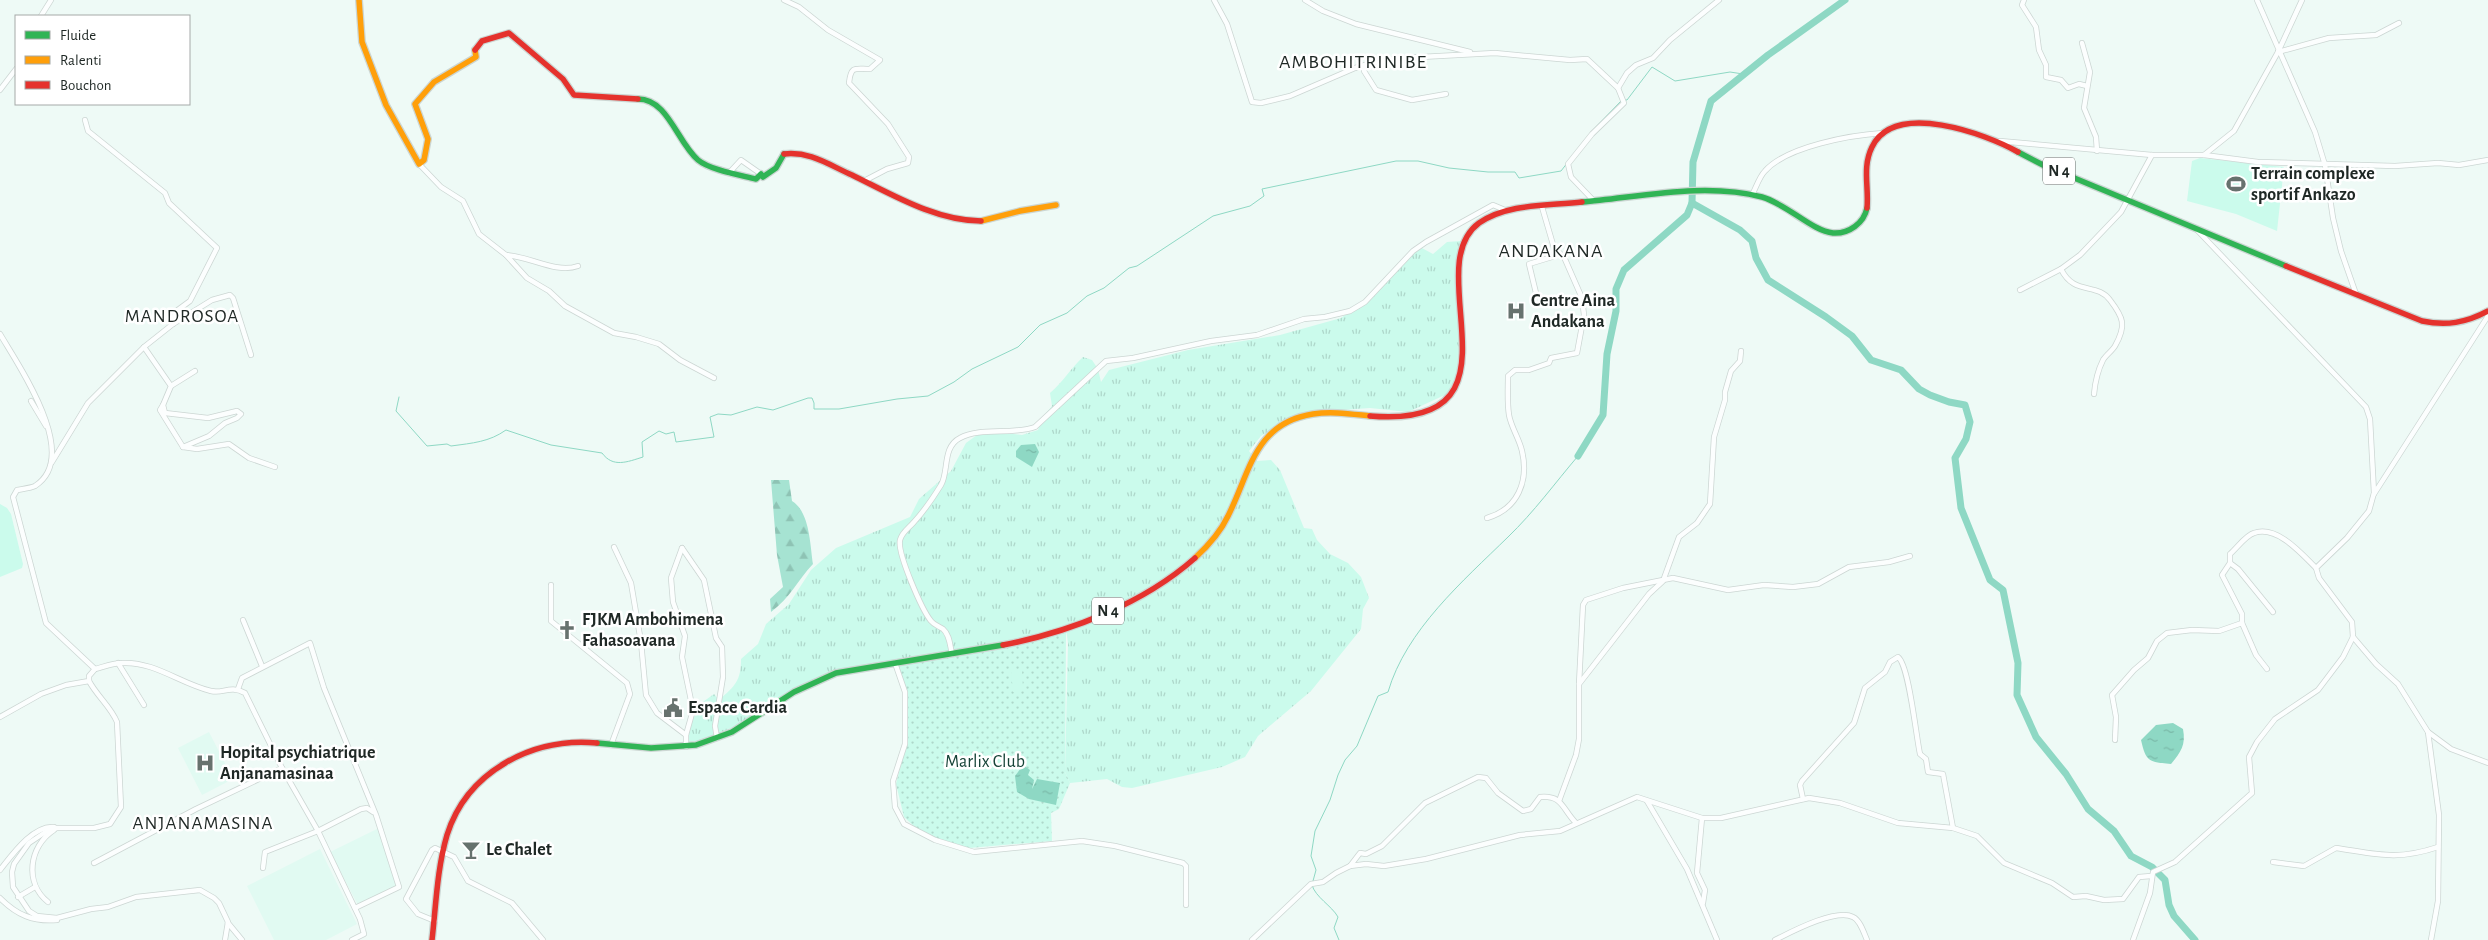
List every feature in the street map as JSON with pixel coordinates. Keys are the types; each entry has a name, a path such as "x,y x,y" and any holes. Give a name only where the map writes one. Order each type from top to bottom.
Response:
{"main road":[{"path":"358,0 362,42 386,105 419,164 424,160 428,139 415,104 422,92 440,77 476,56 475,48 482,41 509,33 564,79 574,95 604,98 648,98 663,111 669,122 698,160 729,173 756,179 761,174 763,177 776,168 782,154 794,151 825,160 864,181 936,211 975,221 995,221 1015,212 1056,205"},
{"name":"N 4","path":"432,940 444,851 451,823 483,778 514,757 538,747 561,743 659,749 686,747 717,738 760,717 801,688 828,675 867,666 952,654 1035,639 1089,620 1146,590 1202,553 1224,525 1247,465 1254,454 1270,435 1290,422 1320,414 1411,417 1449,397 1460,378 1464,357 1464,333 1458,271 1462,246 1471,231 1481,221 1505,210 1694,191 1752,195 1783,205 1825,233 1838,234 1850,230 1861,222 1867,210 1867,162 1874,144 1885,133 1900,126 1940,125 1975,132 2043,165 2412,318 2440,325 2469,321 2488,311"}],"street":[{"path":"42,15 51,0"},
{"path":"784,0 800,7 828,30 880,60 870,69 857,68 853,70 848,83 888,124 909,157 908,163 887,169 864,181"},
{"path":"1214,0 1227,24 1252,102 1261,103 1290,96 1365,65 1402,58 1479,54 1587,58 1618,88 1623,96 1624,103 1592,134 1568,164 1571,177 1594,201"},
{"path":"1305,0 1323,12 1356,24 1479,54"},
{"path":"1618,88 1627,73 1636,65 1653,58 1670,40 1719,0"},
{"path":"2024,0 2022,5 2036,27 2039,50 2046,65 2046,77 2061,80 2068,88 2079,84 2087,86"},
{"path":"2257,0 2275,38 2278,52 2315,132 2325,165 2333,218 2356,294"},
{"path":"2204,155 2234,131 2278,52 2302,0"},
{"path":"2278,52 2329,38 2376,34 2399,23"},
{"path":"2082,43 2090,72 2087,86 2088,95 2084,108 2096,136 2097,151"},
{"path":"1365,65 1364,71 1376,90 1412,100 1446,94"},
{"path":"0,90 15,70"},
{"path":"85,120 88,131 165,193 169,203 217,248 215,254 208,261 190,301 175,312 173,324"},
{"path":"1752,195 1764,171 1779,160 1797,152 1849,136 1885,133"},
{"path":"1996,141 2007,140 2097,151 2152,155 2204,155 2258,162 2325,165 2459,165 2488,160"},
{"path":"2020,290 2061,269 2080,255 2121,212 2152,155"},
{"path":"729,173 741,160 761,174"},
{"path":"419,164 441,187 463,201 479,234 506,255 528,278 549,291 565,306 614,333 659,344 680,360 714,378"},
{"path":"952,654 948,636 944,629 930,620 904,565 900,549 900,539 942,483 946,471 945,461 954,444 960,438 995,431 1022,432 1035,427 1106,361 1257,335 1304,319 1325,317 1350,311 1365,302 1413,251 1426,242 1493,205 1505,210"},
{"path":"1487,518 1507,510 1519,492 1523,480 1522,453 1508,413 1508,376 1515,370 1529,370 1550,363 1551,358 1577,353 1584,315 1582,298 1564,257 1556,251 1542,207"},
{"path":"2194,227 2366,407 2370,418 2373,496"},
{"path":"1536,294 1530,264 1552,257 1556,251"},
{"path":"506,255 556,266 572,268 578,266"},
{"path":"2061,269 2066,279 2081,288 2100,291 2108,297 2122,316 2121,329 2115,346 2103,360 2094,394"},
{"path":"95,669 46,622 13,497 17,490 35,486 49,468 57,451 88,403 144,347 173,324 212,300 230,296 236,304 251,355"},
{"path":"2316,568 2364,520 2373,496 2488,316"},
{"path":"0,334 44,412 52,447 49,468"},
{"path":"144,347 171,386"},
{"path":"1579,684 1649,594 1663,581 1679,537 1696,523 1710,504 1714,437 1725,400 1725,392 1732,371 1740,361 1741,351"},
{"path":"196,371 171,386 160,410 162,417 183,447 197,449 228,444 249,458 275,467"},
{"path":"31,401 48,429"},
{"path":"163,405 164,413 189,417 208,418 237,411 241,414 237,418 225,423 209,436 183,447"},
{"path":"1252,940 1313,884 1323,882 1350,866 1366,864 1384,866 1426,859 1520,835 1560,831 1637,797 1702,818 1721,818 1803,799 1840,802 1898,823 1953,828 1977,836 2004,863 2052,883 2069,896 2086,896 2104,900 2123,899 2139,877 2152,874 2175,862 2252,792 2250,757 2256,742 2275,719 2318,690 2343,657 2353,637 2352,622 2319,578 2316,568 2292,545 2269,532 2252,533 2230,554 2230,563 2222,575 2242,614 2242,623 2256,655 2267,668"},
{"path":"614,548 631,583 641,642 646,694 657,713 686,735"},
{"path":"686,747 686,735 693,710 682,657 685,636 673,602 671,578 682,548 704,580 716,638 722,647 723,677 716,726 717,738"},
{"path":"1559,800 1576,755 1579,739 1579,684 1583,605 1586,600 1644,583 1673,578 1728,590 1757,588 1764,585 1793,587 1818,584 1849,567 1889,562 1910,556"},
{"path":"2230,563 2238,569 2273,612"},
{"path":"551,585 551,621 627,683 630,694 612,745"},
{"path":"243,620 262,666"},
{"path":"2115,740 2116,716 2112,695 2134,670 2148,658 2156,642 2167,633 2192,630 2219,631 2242,623"},
{"path":"2353,637 2376,664 2398,684 2428,732 2451,749 2488,764"},
{"path":"238,689 242,678 310,642 324,688 376,815 399,887 355,908"},
{"path":"1803,799 1800,786 1802,781 1854,723 1864,688 1885,672 1890,662 1898,657 1902,660 1907,674 1920,754 1926,759 1928,772 1944,774 1953,828"},
{"path":"118,663 144,706"},
{"path":"0,870 36,832 45,828 102,827 110,824 121,807 117,722 114,714 100,700 89,681 89,676 95,669 118,663 141,664 213,692 238,689 245,693 282,768 318,831 355,908 364,934 360,938 352,940"},
{"path":"895,663 904,692 905,744 893,781 895,807 904,824 935,840 974,852 1082,841 1115,846 1183,863 1186,866 1186,905"},
{"path":"0,717 41,694 66,685 89,681"},
{"path":"2428,732 2439,815 2438,901 2431,940"},
{"path":"94,863 196,809 282,768"},
{"path":"1350,866 1360,852 1366,854 1382,846 1426,803 1478,777 1486,778 1498,793 1523,811 1531,809 1540,797 1551,796 1559,800 1576,823"},
{"path":"1647,801 1687,869 1703,903 1717,940"},
{"path":"263,868 265,852 318,831 367,808 376,815"},
{"path":"1702,818 1697,873 1704,890 1703,903"},
{"path":"48,902 35,887 32,872 37,848 47,834 58,828"},
{"path":"58,828 39,835 19,856 12,872 13,887 18,897 29,911 37,916 57,918 108,907 136,897 200,890 214,898 228,922 242,940"},
{"path":"2273,862 2304,866 2336,848 2365,854 2398,856 2415,854 2438,847"},
{"path":"434,921 418,914 406,899 432,850 436,848 454,857 468,881 512,903 543,940"},
{"path":"2133,940 2150,893 2152,874"},
{"path":"18,897 35,887"},
{"path":"0,898 10,908 33,920 56,920 76,915 78,912"},
{"path":"1775,940 1822,920 1848,915 1857,920 1867,940"},
{"path":"225,940 228,922"}],"shaded area":[{"name":"Hopital psychiatrique Anjanamasinaa","path":"209,732 233,779 202,795 178,748"},
{"path":"379,828 397,886 358,905 330,852"},
{"path":"320,849 357,924 326,940 274,940 247,886"}],"green space":[{"name":"Terrain complexe sportif Ankazo","path":"2200,158 2284,167 2277,231 2236,214 2187,201 2192,161"},
{"path":"1461,241 1459,356 1456,377 1447,394 1408,412 1370,408 1300,413 1261,436 1249,451 1257,461 1271,460 1280,470 1304,528 1312,529 1317,540 1330,554 1348,563 1361,577 1369,598 1363,609 1361,629 1311,691 1258,736 1245,757 1222,767 1132,788 1122,787 1107,779 1070,783 1065,772 1068,643 1066,629 1022,642 867,666 815,681 741,724 698,741 683,742 700,704 714,694 719,700 733,687 740,673 741,659 758,644 766,624 789,604 811,570 836,548 910,517 919,499 951,471 966,443 977,435 995,432 1022,435 1038,430 1042,418 1052,406 1050,393 1083,357 1092,360 1098,369 1101,382 1109,370 1188,350 1280,335 1341,318 1376,293 1420,247 1433,254 1447,242"},
{"path":"771,480 789,480 792,501 798,506 806,521 813,564 778,607 771,612 770,599 783,587 777,555"},
{"path":"0,504 7,508 11,514 23,564 22,568 0,577"},
{"name":"Marlix Club","path":"1066,632 1065,772 1070,783 1059,809 1051,813 1052,841 969,848 939,839 917,829 904,817 896,784 906,745 906,698 898,665 1003,649"},
{"path":"1022,670 1023,691 1013,692 1011,671"}],"water":[{"path":"1035,444 1039,452 1032,467 1016,457 1016,451 1021,445"},
{"path":"2173,723 2183,729 2184,740 2180,752 2171,764 2150,760 2145,753 2141,740 2156,725"},
{"path":"1023,765 1030,770 1028,775 1034,780 1032,789 1037,779 1060,783 1056,805 1029,799 1017,792 1015,776"}],"waterway":[{"path":"1578,456 1603,415 1607,354 1616,311 1616,289 1624,270 1687,215 1692,203 1693,162 1711,101 1768,55 1845,0"},
{"path":"1624,100 1627,100 1652,67 1675,81 1730,72 1743,74"},
{"path":"399,397 396,411 427,446 447,444 451,446 474,443 487,440 506,430 551,445 602,453 611,461 621,462 643,457 642,442 659,431 666,434 674,432 676,442 714,437 710,417 718,414 731,415 757,407 773,410 808,398 812,398 814,409 839,409 897,399 928,396 954,382 972,369 1018,347 1040,325 1067,313 1087,296 1104,288 1129,268 1137,266 1213,216 1250,206 1264,196 1262,189 1396,161 1418,161 1449,168 1488,172 1515,172 1519,178 1561,171 1592,131 1621,101"},
{"path":"1692,203 1740,230 1752,241 1756,258 1768,280 1852,336 1871,360 1901,370 1919,389 1930,395 1949,402 1965,405 1970,422 1966,439 1955,458 1961,508 1990,580 2003,590 2018,663 2017,695 2036,737 2066,774 2088,809 2114,831 2131,856 2152,867 2165,880 2169,905 2174,916 2195,940"},
{"path":"1313,881 1316,870 1311,856 1315,831 1330,800 1338,775 1345,760 1357,746 1378,696 1388,692 1396,669 1422,627 1455,589 1527,518 1578,456"},
{"path":"1312,885 1316,894 1338,917 1334,928 1339,940"}],"traffic: fast":[{"path":"638,99 648,101 657,106 665,114 691,152 703,164 710,167 756,179 761,174 763,177 776,168 784,154"},
{"path":"2018,152 2043,165 2286,266"},
{"path":"1582,202 1672,192 1718,191 1740,193 1771,200 1817,228 1833,233 1845,232 1855,226 1863,218 1867,208"},
{"path":"597,743 651,748 696,745 732,732 794,692 836,673 1003,645"}],"traffic: slow":[{"path":"359,0 362,42 386,105 419,164 424,160 428,139 415,104 434,82 476,57 475,50"},
{"path":"981,221 1020,211 1056,205"},
{"path":"1195,558 1221,528 1236,500 1257,452 1266,439 1278,428 1293,419 1320,413 1370,416"}],"traffic: jam":[{"path":"475,50 482,41 509,33 563,79 574,95 638,99"},
{"path":"1867,208 1867,162 1872,147 1884,133 1900,125 1920,123 1964,130 2018,152"},
{"path":"784,154 802,155 819,160 898,198 931,211 964,220 981,221"},
{"path":"1370,416 1419,414 1447,398 1460,373 1462,342 1458,275 1463,245 1479,223 1503,212 1529,206 1582,202"},
{"path":"2286,266 2422,321 2439,323 2464,321 2488,311"},
{"path":"1003,645 1054,632 1105,614 1152,589 1195,558"},
{"path":"432,940 439,874 447,835 457,812 470,793 486,776 506,763 527,753 549,746 597,743"}],"place":[{"name":"Terrain complexe sportif Ankazo","path":"2236,184"},
{"name":"Centre Aina Andakana","path":"1516,311"},
{"name":"FJKM Ambohimena Fahasoavana","path":"567,630"},
{"name":"Espace Cardia","path":"673,708"},
{"name":"Hopital psychiatrique Anjanamasinaa","path":"205,763"},
{"name":"Le Chalet","path":"471,850"}],"district":[{"name":"AMBOHITRINIBE","path":"1353,62"},
{"name":"ANDAKANA","path":"1551,251"},
{"name":"MANDROSOA","path":"182,316"},
{"name":"ANJANAMASINA","path":"203,823"}]}
